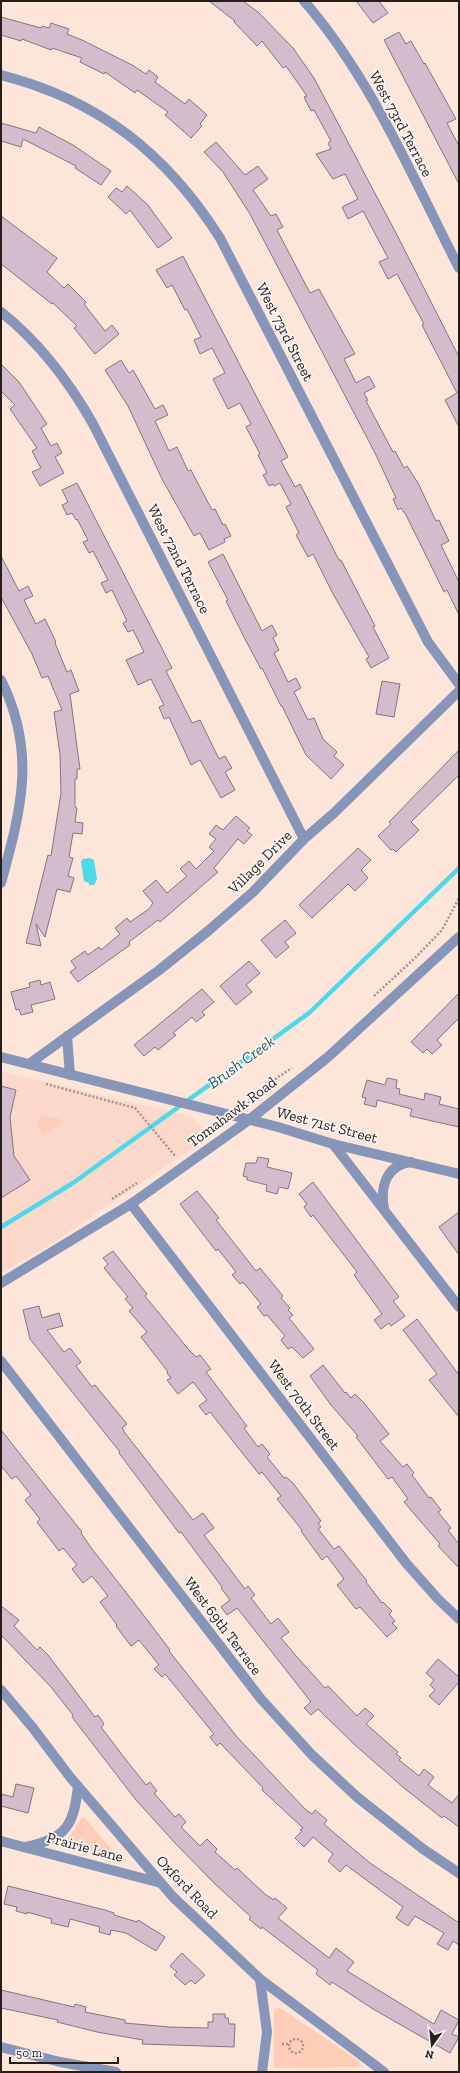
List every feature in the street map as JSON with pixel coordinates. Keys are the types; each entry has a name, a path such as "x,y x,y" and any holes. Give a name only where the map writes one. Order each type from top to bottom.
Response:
{"street":[{"name":"West 73rd Terrace","path":"304,1 332,34 356,71 459,268"},
{"name":"West 73rd Street","path":"1,75 55,92 100,116 122,130 159,161 176,178 203,212 220,238 428,642 459,684"},
{"name":"West 72nd Terrace","path":"1,312 22,329 49,358 73,390 93,424 304,839"},
{"path":"1,680 14,713 20,736 23,758 21,802 1,884"},
{"name":"Village Drive","path":"28,1064 158,971 208,931 253,892 304,839 339,808 459,691"},
{"name":"Tomahawk Road","path":"1,1283 132,1204 249,1120 328,1058 459,937"},
{"path":"67,1036 70,1075"},
{"name":"West 71st Street","path":"1,1057 211,1110 333,1144 459,1174"},
{"path":"333,1144 459,1307"},
{"path":"384,1209 382,1198 383,1188 389,1173 396,1166 411,1162"},
{"name":"West 70th Street","path":"132,1204 406,1563 438,1599 459,1619"},
{"name":"West 69th Terrace","path":"1,1360 261,1699 312,1755 357,1797 423,1849 459,1873"},
{"name":"Oxford Road","path":"1,1690 78,1786 160,1883 260,1979 385,2072"},
{"path":"25,1847 47,1842 66,1830 76,1806 78,1786"},
{"name":"Prairie Lane","path":"1,1841 160,1883"},
{"path":"260,1979 267,2032 262,2072"},
{"path":"1,2047 58,2067 116,2072"},
{"path":"380,2072 385,2072"}],"path":[{"path":"370,1000 415,958 442,930 459,898"},
{"path":"245,1106 277,1078 294,1067"},
{"path":"46,1084 135,1108 176,1158 181,1154"},
{"path":"111,1200 144,1179"},
{"path":"282,2044 290,2044 294,2040 299,2040 303,2047 300,2052 295,2053 290,2050 290,2044"}],"shaded area":[{"path":"1,1071 191,1117 200,1124 202,1133 199,1144 45,1248 1,1273"},
{"path":"40,1115 61,1119 63,1123 43,1135 40,1131 39,1125"},
{"path":"84,1817 116,1854 116,1858 114,1860 63,1847 81,1818"},
{"path":"279,2007 359,2061 361,2067 275,2068 273,2051 274,2010"}],"water":[{"path":"90,858 94,860 97,879 94,885 89,885 89,883 84,881 81,862 83,859"}],"building":[{"path":"209,1 243,1 258,12 293,48 314,78 397,235 459,357 459,427 445,400 457,393 422,325 424,324 397,274 388,279 379,262 388,258 363,211 348,219 342,207 358,199 345,174 333,179 316,154 331,149 328,143 331,141 314,110 311,111 304,97 307,96 286,66 283,68 262,41 257,46 234,22 235,21"},
{"path":"356,1 379,1 388,13 373,23"},
{"path":"1,17 41,28 42,26 49,28 51,23 69,29 67,34 132,65 146,74 149,70 158,77 155,82 185,104 189,99 207,115 200,124 202,126 191,138 165,115 168,112 137,90 135,93 105,72 104,74 80,62 82,58 52,48 51,50 22,39 21,41 1,35"},
{"path":"399,32 406,44 411,41 456,119 447,123 459,146 459,184 384,40"},
{"path":"1,123 36,133 39,127 73,145 111,171 101,185 75,168 76,166 23,139 21,147 1,141"},
{"path":"216,142 245,175 258,166 268,179 253,190 271,216 276,214 283,227 277,230 310,293 319,289 355,354 344,359 356,383 369,376 375,387 364,393 368,400 366,401 393,452 395,451 404,468 407,466 418,483 436,521 439,520 449,541 441,545 459,582 459,615 447,590 444,592 406,515 401,508 398,510 393,499 396,498 375,453 250,214 223,172 204,152"},
{"path":"127,186 147,204 172,238 158,248 130,210 126,214 108,197 116,188 122,192"},
{"path":"1,216 57,258 47,272 64,288 68,284 86,302 84,304 105,331 112,325 119,334 95,354 74,328 77,326 53,303 52,304 1,264"},
{"path":"183,256 288,457 281,461 295,487 300,484 375,626 373,627 389,658 371,668 366,659 369,657 332,592 313,554 308,557 296,535 299,533 286,507 291,504 280,483 274,486 273,484 269,486 263,475 267,473 258,455 260,454 246,427 251,424 240,403 228,409 213,379 225,373 212,348 200,354 194,340 201,337 187,309 185,310 172,285 167,288 156,270"},
{"path":"121,360 129,373 133,370 155,409 163,405 168,415 155,421 169,451 177,447 188,471 191,470 212,510 215,509 223,525 225,524 231,536 224,539 225,542 209,550 200,533 194,536 162,479 128,406 105,370"},
{"path":"1,364 19,382 47,424 41,428 51,446 57,443 62,453 55,457 64,473 40,486 32,472 41,468 32,451 37,448 10,409 15,405 1,391"},
{"path":"77,483 172,668 166,671 192,723 200,720 219,759 225,756 232,768 225,772 235,790 221,798 200,760 191,765 169,717 164,719 159,707 164,705 151,679 138,685 126,660 144,652 133,630 128,632 123,623 127,621 112,590 106,593 101,583 108,580 93,551 89,553 83,542 88,540 77,519 76,520 72,513 67,515 62,505 68,502 62,490"},
{"path":"223,554 262,631 272,625 277,635 273,638 279,650 274,653 288,682 296,678 301,688 294,692 308,720 314,718 323,739 337,752 334,756 344,765 331,779 306,755 282,706 226,601 228,600 208,562"},
{"path":"1,556 19,591 28,586 33,596 24,600 36,624 45,619 56,642 55,643 67,672 71,670 79,691 70,694 80,769 77,769 77,779 75,779 75,807 77,808 75,822 83,823 82,834 73,833 69,857 73,858 68,876 74,878 70,892 57,889 45,937 36,924 41,946 26,943 48,855 51,856 61,793 60,754 54,712 62,710 48,676 42,678 32,654 1,597"},
{"path":"382,681 400,684 394,717 376,714"},
{"path":"459,750 459,775 411,822 419,830 396,852 393,849 391,850 378,836 391,824 389,822"},
{"path":"236,816 250,828 247,831 252,835 244,844 238,839 214,868 218,872 160,922 158,920 129,942 130,945 78,982 70,972 76,968 71,961 85,951 88,955 99,947 101,950 120,934 115,928 127,918 130,922 149,909 153,903 143,891 156,880 167,893 187,876 180,869 189,861 196,869 214,851 209,847 216,839 209,834 216,825 223,830"},
{"path":"358,848 371,860 361,870 368,878 355,891 348,884 312,918 299,905"},
{"path":"285,920 296,933 285,942 289,947 276,958 261,940"},
{"path":"249,961 260,973 246,985 252,992 236,1005 220,986"},
{"path":"40,980 41,985 50,982 55,999 31,1005 33,1012 21,1015 19,1009 16,1010 11,992 30,987 29,983"},
{"path":"202,989 214,1002 202,1012 205,1015 196,1022 192,1017 173,1033 176,1035 158,1050 155,1047 144,1056 134,1045"},
{"path":"459,993 459,1018 437,1040 442,1045 432,1054 427,1049 423,1053 411,1042"},
{"path":"387,1078 397,1080 396,1088 400,1089 399,1094 424,1100 425,1093 441,1097 439,1104 459,1109 459,1127 410,1116 412,1109 377,1100 376,1107 364,1104 366,1098 362,1097 367,1080 385,1085"},
{"path":"1,1086 16,1090 10,1117 14,1156 30,1180 1,1198"},
{"path":"258,1157 269,1159 267,1167 292,1173 288,1189 279,1187 277,1194 266,1191 267,1185 247,1180 247,1177 243,1176 246,1163 256,1163"},
{"path":"313,1182 399,1297 393,1301 405,1316 391,1326 389,1323 381,1329 374,1320 382,1314 354,1275 357,1272 313,1215 311,1217 304,1207 307,1204 299,1194"},
{"path":"197,1191 219,1218 216,1220 256,1271 260,1268 283,1296 281,1298 290,1308 288,1310 293,1315 289,1318 314,1349 303,1358 292,1347 288,1349 281,1340 285,1336 267,1315 264,1316 257,1307 261,1304 243,1282 240,1284 232,1275 236,1272 218,1249 216,1251 180,1204"},
{"path":"459,1212 459,1255 439,1227"},
{"path":"113,1251 147,1294 145,1296 189,1350 196,1357 200,1355 211,1369 206,1372 247,1426 244,1428 258,1447 262,1444 270,1454 267,1457 284,1478 286,1477 293,1483 321,1521 318,1523 321,1527 318,1529 334,1549 339,1546 367,1581 366,1582 382,1603 383,1602 392,1611 389,1614 395,1621 392,1623 397,1628 387,1637 360,1607 356,1609 337,1585 344,1579 327,1556 322,1560 301,1531 302,1530 277,1499 281,1496 262,1472 259,1474 210,1412 206,1415 199,1406 207,1400 193,1382 178,1394 167,1380 171,1378 167,1373 168,1372 141,1337 147,1332 129,1311 133,1308 125,1299 128,1297 104,1268 108,1264 103,1258"},
{"path":"39,1306 42,1318 59,1313 63,1326 47,1330 64,1352 70,1348 81,1362 76,1366 92,1387 95,1385 127,1424 122,1428 125,1433 193,1520 203,1513 214,1528 204,1535 245,1589 248,1586 255,1595 251,1598 271,1624 278,1618 289,1632 281,1638 297,1657 325,1688 328,1686 357,1716 365,1708 374,1716 366,1724 398,1752 396,1754 401,1758 399,1760 419,1776 424,1769 434,1777 428,1785 452,1803 459,1794 459,1827 444,1816 442,1818 404,1788 355,1745 318,1709 311,1715 304,1708 311,1702 237,1608 227,1615 221,1607 230,1600 221,1588 222,1587 181,1532 179,1533 119,1453 120,1452 30,1339 23,1310"},
{"path":"417,1319 459,1375 459,1417 429,1380 437,1374 403,1330"},
{"path":"323,1365 345,1393 346,1392 351,1398 355,1394 364,1403 389,1434 380,1441 403,1467 407,1464 414,1473 412,1475 429,1498 431,1497 441,1510 438,1512 451,1528 448,1530 459,1544 459,1568 438,1546 440,1544 404,1502 408,1499 392,1477 388,1479 356,1437 358,1436 331,1405 310,1376"},
{"path":"1,1430 82,1532 81,1533 92,1549 170,1650 169,1651 237,1737 305,1809 312,1814 315,1810 327,1820 324,1824 370,1863 459,1923 459,1945 453,1941 448,1950 437,1944 444,1933 415,1916 408,1926 396,1918 403,1907 346,1865 340,1872 328,1861 333,1854 313,1837 304,1847 295,1838 303,1828 262,1790 263,1788 220,1743 217,1746 210,1737 214,1734 170,1680 165,1674 162,1677 154,1669 159,1665 139,1640 131,1646 116,1626 117,1625 100,1602 108,1596 92,1576 83,1583 72,1569 77,1565 63,1548 59,1551 37,1522 40,1519 25,1500 31,1495 16,1476 12,1479 1,1466"},
{"path":"1,1606 19,1620 14,1626 37,1650 40,1647 48,1655 95,1717 98,1715 104,1724 101,1727 146,1785 150,1782 157,1791 154,1793 175,1817 179,1814 186,1822 181,1827 200,1846 207,1839 217,1849 215,1852 235,1870 237,1868 266,1895 274,1900 275,1898 287,1908 278,1918 329,1958 336,1948 354,1962 347,1971 434,2024 441,2010 459,2020 452,2034 459,2037 450,2053 373,2009 332,1982 330,1985 316,1974 318,1970 262,1927 261,1929 249,1919 251,1917 214,1883 136,1800 72,1717 73,1715 51,1687 1,1635"},
{"path":"438,1659 459,1677 459,1682 439,1705 429,1696 435,1690 430,1685 434,1680 426,1673"},
{"path":"16,1784 34,1788 28,1813 1,1806 1,1794 13,1797"},
{"path":"8,1886 105,1910 114,1913 114,1915 137,1922 138,1920 165,1937 156,1951 126,1933 111,1930 110,1935 99,1932 100,1927 70,1919 68,1927 51,1923 52,1919 27,1912 27,1914 16,1911 17,1907 4,1904"},
{"path":"182,1953 205,1975 195,1984 191,1980 185,1985 174,1975 177,1972 170,1966"},
{"path":"1,1990 74,2007 75,2004 86,2007 85,2012 125,2020 125,2023 169,2027 208,2028 208,2022 213,2022 213,2014 225,2014 225,2018 228,2018 229,2024 235,2024 234,2047 142,2044 143,2040 97,2032 57,2022 58,2020 1,2008"}],"waterway":[{"name":"Brush Creek","path":"1,1227 73,1183 309,1013 459,868"}]}
